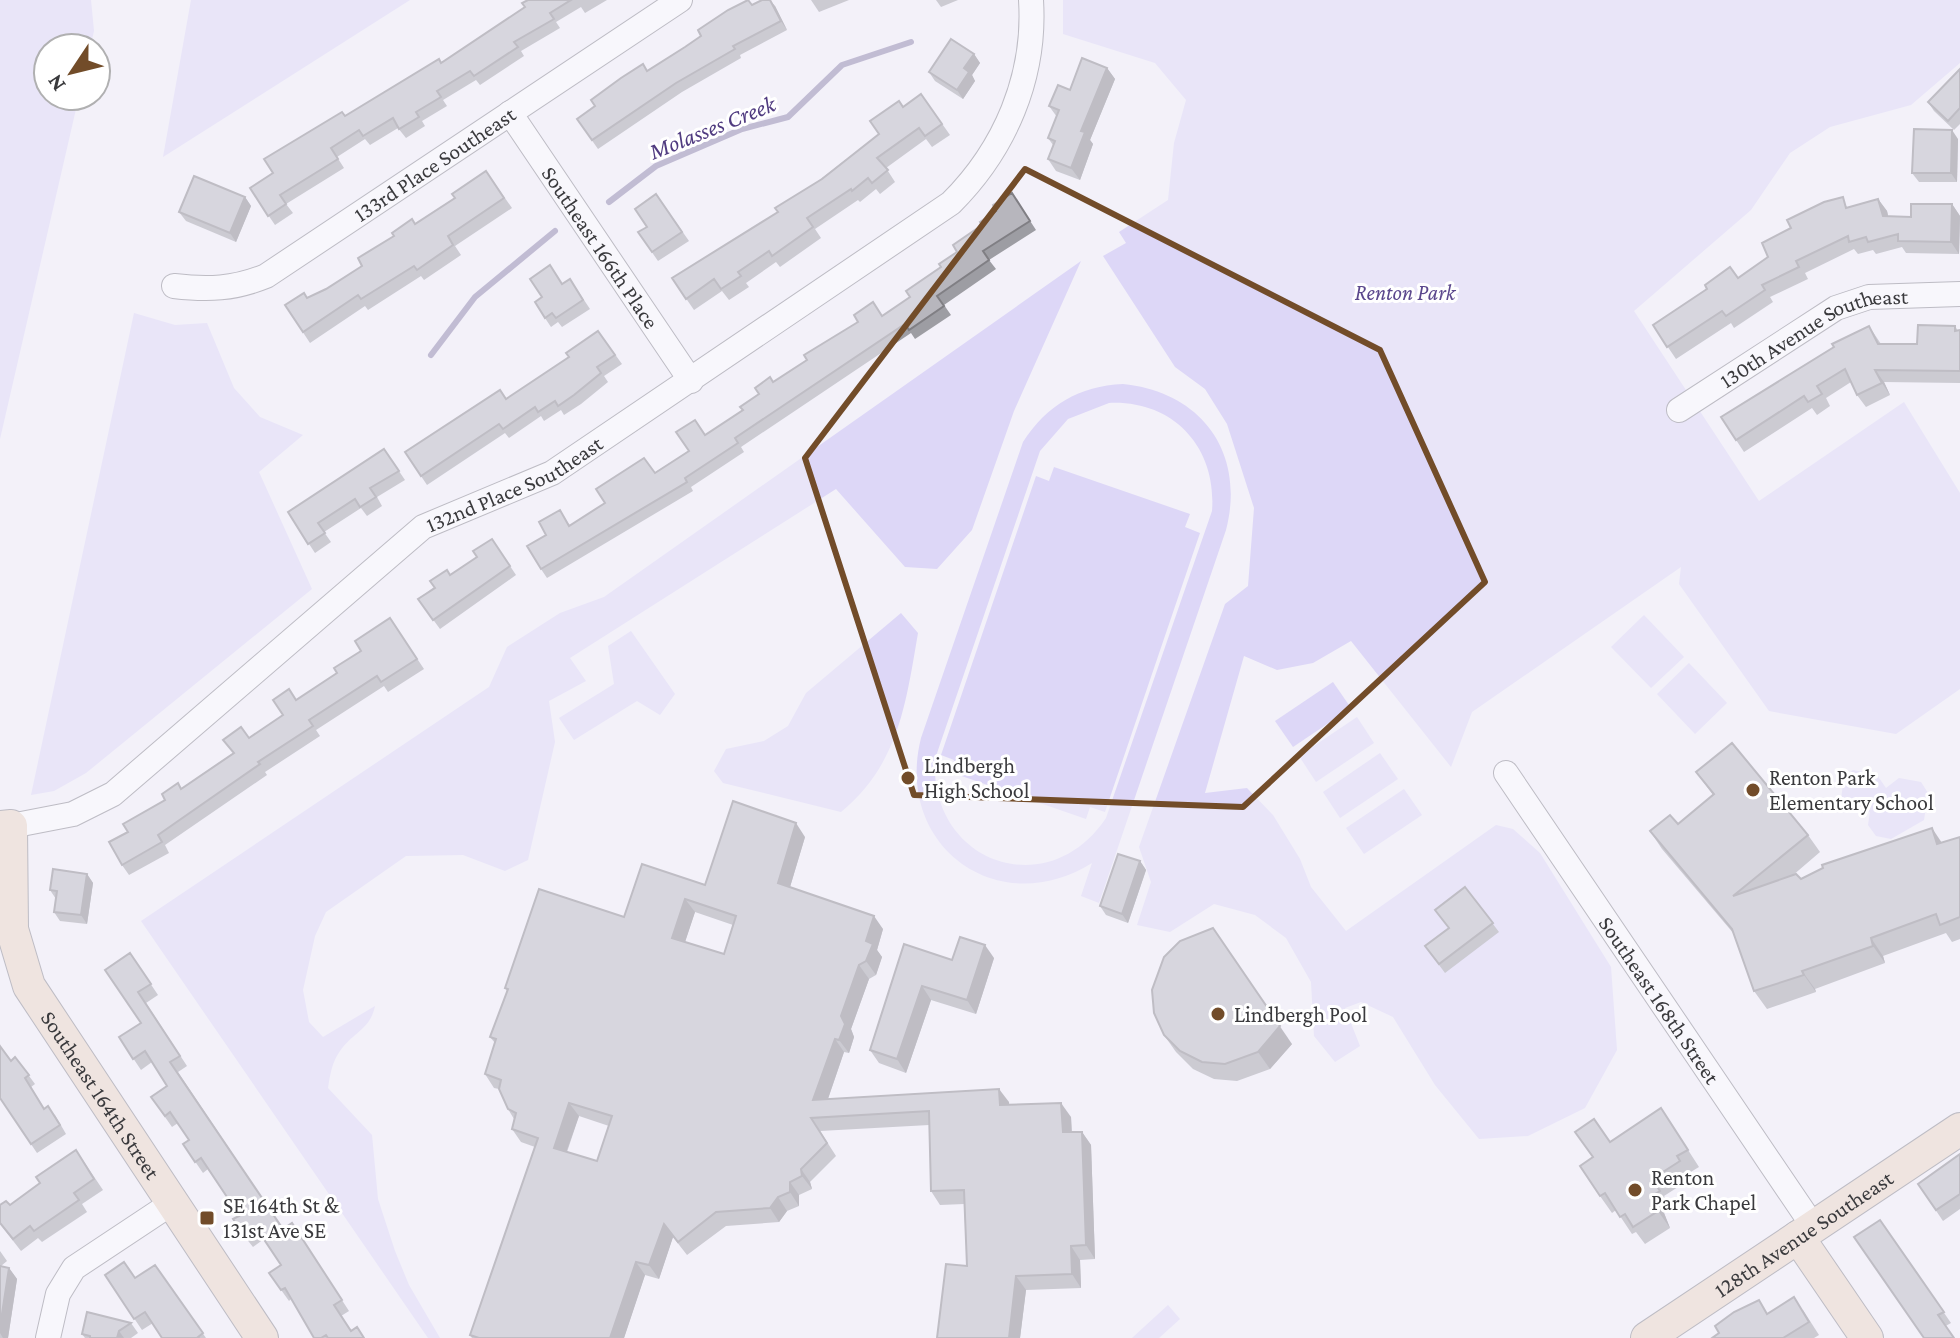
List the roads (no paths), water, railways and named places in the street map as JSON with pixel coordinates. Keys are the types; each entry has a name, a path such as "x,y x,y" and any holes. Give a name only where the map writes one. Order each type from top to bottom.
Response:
{"street":[{"name":"133rd Place Southeast","path":"174,286 208,290 239,287 266,276 680,0"},
{"name":"132nd Place Southeast","path":"5,826 73,814 113,794 423,527 552,473 951,203 980,175 1012,117 1029,65 1031,0"},
{"name":"Southeast 166th Place","path":"510,113 691,381"},
{"name":"130th Avenue Southeast","path":"1679,410 1836,308 1869,297 1960,294"},
{"name":"Southeast 168th Street","path":"1506,773 1806,1231 1867,1338"},
{"name":"Southeast 164th Street","path":"5,826 12,929 29,986 262,1338"},
{"name":"128th Avenue Southeast","path":"1647,1338 1960,1129"},
{"path":"48,1338 58,1294 74,1268 172,1203"}],"waterway":[{"name":"Molasses Creek","path":"609,202 656,166 742,129 788,117 842,65 911,42"},
{"name":"Molasses Creek","path":"431,355 475,297 555,231"}],"place":[{"name":"Lindbergh High School","path":"908,778"},
{"name":"Renton Park Elementary School","path":"1753,790"},
{"name":"Lindbergh Pool","path":"1218,1014"},
{"name":"Renton Park Chapel","path":"1635,1190"},
{"name":"SE 164th St & 131st Ave SE","path":"207,1218"}],"park label":[{"name":"Renton Park","path":"1405,292"}]}
